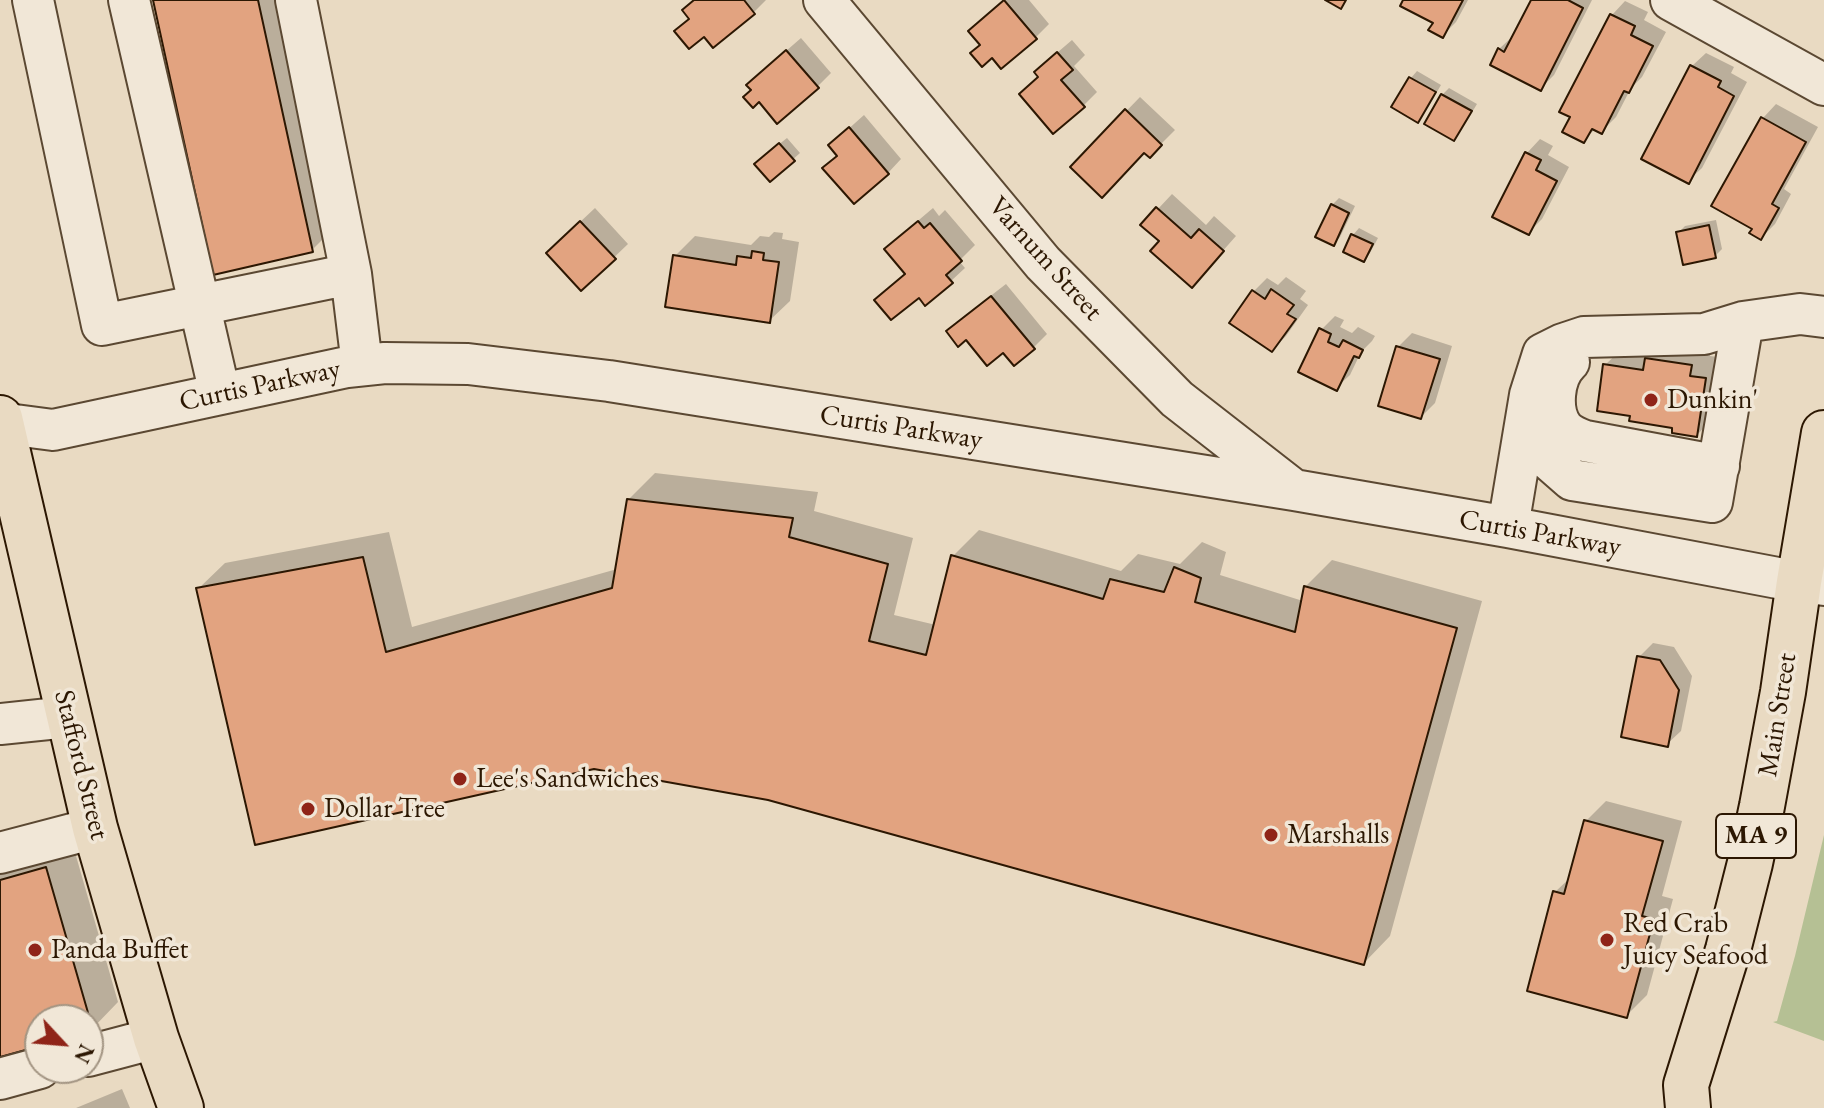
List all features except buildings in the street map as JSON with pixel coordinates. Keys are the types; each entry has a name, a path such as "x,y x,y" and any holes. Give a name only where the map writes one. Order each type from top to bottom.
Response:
{"main road":[{"name":"Stafford Street","path":"0,422 95,828 156,1038 181,1108"},
{"name":"Main Street","path":"1679,1100 1728,950 1750,863 1783,692 1811,584 1824,433"}],"street":[{"path":"33,0 102,325 351,274"},
{"path":"129,0 220,394"},
{"path":"296,0 351,274 362,365"},
{"name":"Varnum Street","path":"824,0 1043,263 1177,399 1294,490"},
{"path":"1671,0 1824,85"},
{"path":"1510,519 1530,395 1543,354 1584,337 1704,334 1743,322 1800,314 1824,317"},
{"path":"1524,438 1572,480 1712,502 1743,322"},
{"path":"1604,336 1563,368 1555,395 1556,417 1565,431 1585,441 1719,466"},
{"name":"Curtis Parkway","path":"0,422 53,430 347,367 385,363 468,364 609,381 1294,490 1510,519 1811,584"},
{"path":"1510,519 1572,480"},
{"path":"0,724 68,717"},
{"path":"0,853 95,828"},
{"path":"104,1052 156,1038"},
{"path":"0,1079 24,1072"}],"green space":[{"path":"1824,835 1824,1041 1773,1022 1777,1021 1795,956"}],"place":[{"name":"Dunkin'","path":"1651,400"},
{"name":"Lee's Sandwiches","path":"460,779"},
{"name":"Dollar Tree","path":"308,809"},
{"name":"Marshalls","path":"1271,835"},
{"name":"Red Crab Juicy Seafood","path":"1607,940"},
{"name":"Panda Buffet","path":"35,950"}]}
